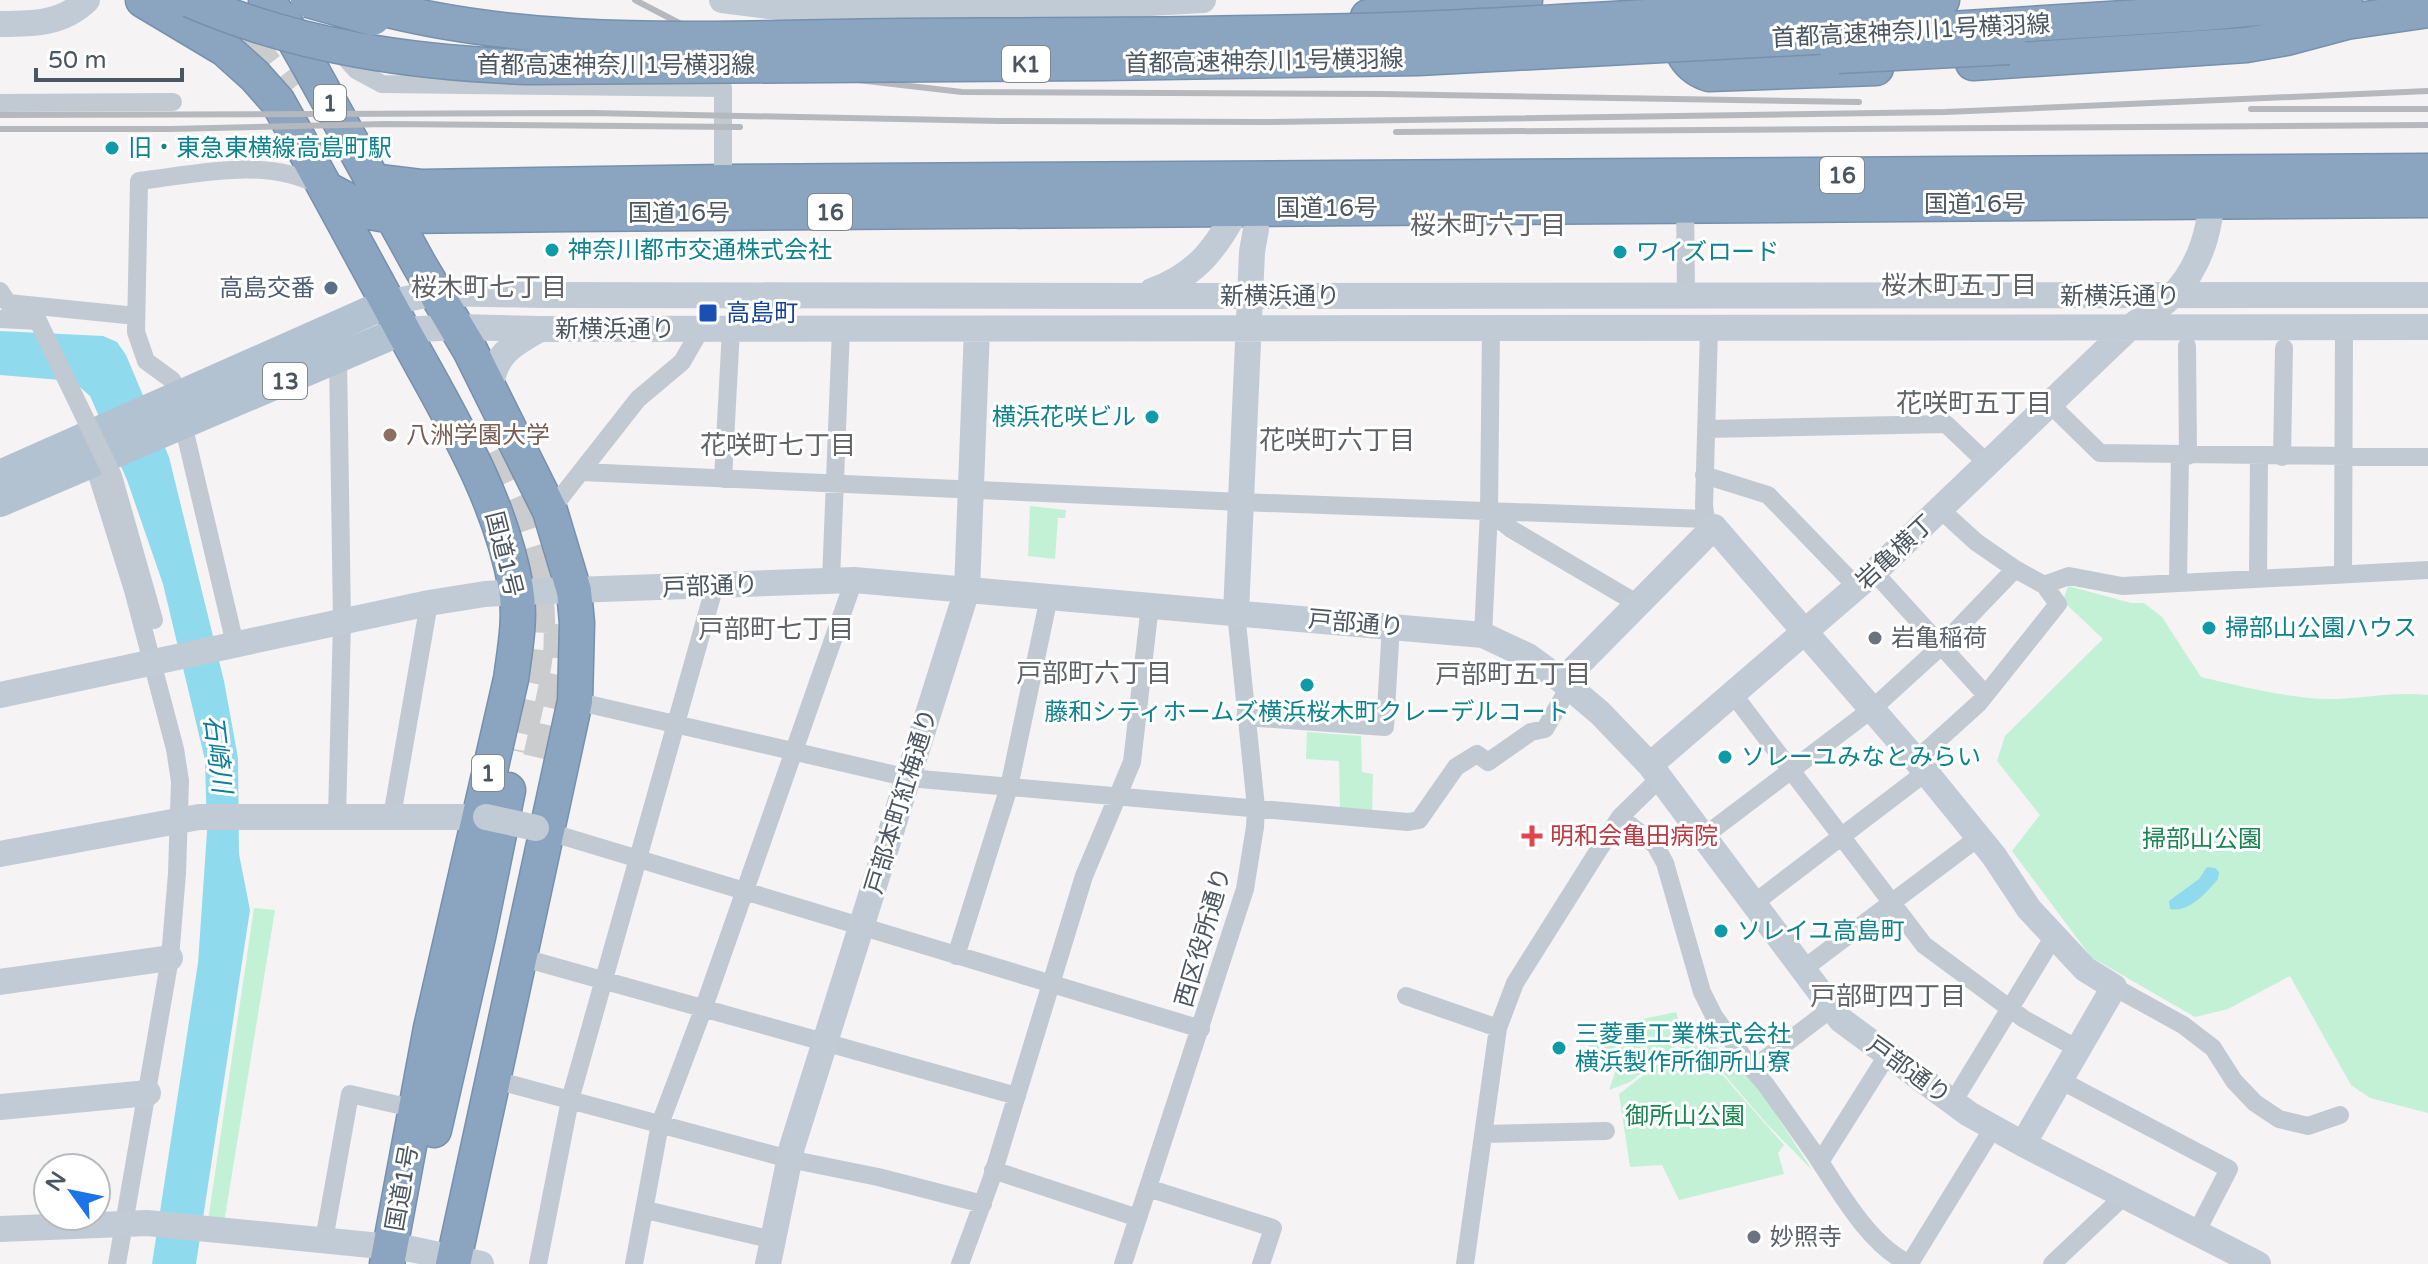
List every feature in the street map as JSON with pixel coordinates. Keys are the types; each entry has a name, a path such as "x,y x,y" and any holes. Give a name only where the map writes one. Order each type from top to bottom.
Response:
{"highway":[{"name":"国道1号","path":"143,0 225,49 278,102 450,417 493,506 510,560 517,592 518,624 511,679 482,817 431,1028 416,1109 428,1259"},
{"name":"首都高速神奈川1号横羽線","path":"190,0 253,24 346,49 438,63 707,67 1418,58 1869,19 1942,0"},
{"name":"首都高速神奈川1号横羽線","path":"351,0 446,23 532,34 692,38 1245,32 2204,13 2346,0"},
{"path":"1245,32 1525,0"},
{"path":"1674,0 1677,31 1686,59 1698,70 1722,75 2010,61 2246,45 2346,22 2428,10"},
{"path":"1418,58 1687,63 2009,47 2244,30 2312,16 2346,0"},
{"path":"287,8 440,31 481,35 532,34"},
{"path":"287,8 324,61 384,162 403,178 441,187"},
{"name":"1","path":"287,8 373,181 457,327 550,511 574,591 577,623 575,701 541,830 520,957 492,1079 428,1259"},
{"name":"国道16号","path":"328,190 370,212 392,216 1254,207 1685,192 2212,187 2428,171"},
{"name":"国道16号","path":"373,181 441,187 723,182 1254,207"},
{"name":"国道16号","path":"2212,187 2428,200"},
{"name":"国道1号","path":"428,1259 460,1123 528,754"}],"main road":[{"name":"新横浜通り","path":"172,414 338,358 395,317"},
{"name":"新横浜通り","path":"172,414 395,317"},
{"name":"13","path":"0,502 172,414"},
{"name":"13","path":"0,475 102,449"}],"street":[{"path":"0,24 53,22 73,13 87,0"},
{"path":"331,0 331,30 338,49 356,70 382,84 723,88 723,182"},
{"path":"387,0 515,24 642,30 641,86"},
{"path":"722,0 777,7 1203,0"},
{"path":"0,103 173,102"},
{"path":"228,645 172,414 172,380 146,361 136,332 139,181 264,169 308,179 328,190"},
{"name":"岩亀横丁","path":"1655,771 1733,694 1807,632 1941,510 2129,328 2173,295 2197,260 2209,226 2212,187"},
{"path":"1685,192 1686,296"},
{"path":"1236,613 1254,207"},
{"path":"1214,329 1222,296 1254,207"},
{"path":"1133,296 1180,279 1197,267 1254,207"},
{"name":"新横浜通り","path":"395,317 435,293 2428,295"},
{"path":"2,305 136,316"},
{"path":"2,305 38,321 113,476 154,620"},
{"name":"新横浜通り","path":"395,317 457,327 540,329 2428,327"},
{"path":"2343,574 2344,327"},
{"path":"490,393 497,363 517,342 540,329"},
{"path":"550,511 638,399 682,362 701,329"},
{"path":"723,479 731,329"},
{"path":"634,1264 660,1124 793,751 842,580 834,484 841,329"},
{"name":"戸部本町紅梅通り","path":"770,1252 789,1159 967,590 977,329"},
{"path":"1483,635 1489,511 1491,329"},
{"path":"1709,329 1704,475 1710,523 1921,766 1979,837 2029,909 2085,969 2183,1025 2213,1048 2234,1081 2255,1103 2279,1119 2308,1126 2340,1115"},
{"path":"2178,582 2187,346"},
{"path":"2282,457 2284,348"},
{"path":"337,816 342,622 338,358"},
{"path":"2050,404 2100,453 2428,457"},
{"path":"1706,429 1946,424 1988,464"},
{"path":"102,449 133,590 164,659 180,781 192,819 148,1093 135,1223 117,1264"},
{"path":"2258,578 2259,457"},
{"path":"582,472 1710,523"},
{"path":"1704,475 1768,495 1940,647 1985,694"},
{"path":"1753,904 1842,836 1921,766 2058,604 2044,585 1976,542 1941,510"},
{"path":"1489,511 1511,529 1638,604"},
{"path":"575,701 909,778 1408,822 1419,820 1456,767 1477,754 1488,762 1531,732 1545,729 1566,684 1710,523"},
{"path":"1703,837 1872,709 1940,647 2015,569"},
{"path":"2044,585 2069,576 2122,586 2428,570"},
{"name":"戸部通り","path":"0,695 429,603 517,592 842,580 1483,635 1528,656 1566,684 1600,713 1655,771 1841,1020 1993,1128 2196,1233 2230,1258 2258,1264"},
{"path":"538,1264 570,1100 715,585"},
{"path":"956,956 1009,787 1049,597"},
{"path":"392,816 429,603"},
{"path":"960,1264 983,1204 1084,876 1132,762 1150,605"},
{"name":"西区役所通り","path":"1123,1264 1245,889 1256,807 1236,613"},
{"path":"1245,717 1385,727 1391,625"},
{"path":"1733,694 1924,945 2010,1009 2078,1049"},
{"path":"1465,1264 1498,1028 1504,1006 1528,960 1569,901 1620,817 1655,771"},
{"path":"0,854 192,819 246,816 482,817 541,830 1201,1029"},
{"path":"1620,817 1655,845 1665,863 1702,992 1714,1016 1766,1085 1840,1195 1876,1238 1902,1261 1910,1264 1993,1128"},
{"path":"1802,970 1979,837"},
{"path":"1953,1102 2054,936"},
{"path":"520,957 1017,1096"},
{"path":"0,982 170,958"},
{"path":"2023,1144 2114,987"},
{"path":"1406,996 1498,1028"},
{"path":"1752,1069 1832,1008"},
{"path":"1820,1162 1888,1054"},
{"path":"492,1079 789,1159 878,1177 983,1204"},
{"path":"2060,1080 2229,1169 2196,1233"},
{"path":"0,1107 148,1093"},
{"path":"324,1240 350,1094 416,1109"},
{"path":"1484,1134 1606,1131"},
{"path":"993,1170 1138,1218"},
{"path":"1148,1188 1273,1228 1261,1264"},
{"path":"2052,1264 2124,1196"},
{"path":"646,1210 770,1252"},
{"path":"0,1229 135,1223 210,1228 324,1240 428,1259"}],"green space":[{"path":"1030,506 1066,510 1065,518 1058,518 1055,559 1028,556"},
{"name":"掃部山公園","path":"2068,586 2131,603 2144,603 2162,617 2201,677 2308,698 2428,695 2428,1113 2370,1098 2351,1085 2290,976 2228,1009 2195,1017 2091,957 2012,851 2040,815 1997,761 2005,736 2103,639 2063,601"},
{"path":"1307,732 1361,736 1362,772 1373,774 1372,815 1340,811 1339,761 1306,759"},
{"path":"254,908 275,910 224,1223 208,1221"},
{"path":"1676,1012 1682,1029 1687,1027 1724,1053 1761,1092 1812,1170 1767,1124 1690,1035 1630,1082 1609,1090 1619,1061 1588,1050 1593,1021 1615,1025"},
{"name":"御所山公園","path":"1691,1039 1784,1145 1778,1153 1784,1174 1679,1200 1662,1165 1630,1167 1619,1094"}],"water":[{"name":"石崎川","path":"0,331 103,336 117,342 126,355 169,457 224,681 238,758 239,854 250,910 196,1264 152,1264 198,963 207,832 205,760 163,584 127,480 90,396 73,381 0,375"},
{"path":"2207,867 2219,872 2218,879 2190,905 2170,909 2169,901 2199,879"}],"tunnel":[{"path":"206,7 250,45 287,93"},
{"path":"486,455 523,539 536,593 536,653 516,751"},
{"path":"540,758 560,667 561,624"}],"railway":[{"path":"635,0 683,25 762,55 858,80 962,92 1382,94 1859,102"},
{"path":"0,115 592,113 999,121 1264,122 1945,112 2428,91"},
{"path":"2251,109 2428,109"},
{"path":"0,129 385,124 740,127"},
{"path":"1396,132 2428,125"}],"place":[{"name":"旧・東急東横線高島町駅","path":"112,148"},
{"name":"神奈川都市交通株式会社","path":"552,250"},
{"name":"ワイズロード","path":"1620,252"},
{"name":"高島交番","path":"331,288"},
{"name":"高島町","path":"708,313"},
{"name":"横浜花咲ビル","path":"1152,417"},
{"name":"八洲学園大学","path":"390,435"},
{"name":"掃部山公園ハウス","path":"2209,628"},
{"name":"岩亀稲荷","path":"1875,638"},
{"name":"藤和シティホームズ横浜桜木町クレーデルコート","path":"1307,685"},
{"name":"ソレーユみなとみらい","path":"1725,757"},
{"name":"明和会亀田病院","path":"1532,836"},
{"name":"ソレイユ高島町","path":"1721,931"},
{"name":"三菱重工業株式会社 横浜製作所御所山寮","path":"1559,1048"},
{"name":"妙照寺","path":"1754,1237"}],"district":[{"name":"桜木町六丁目","path":"1488,225"},
{"name":"桜木町五丁目","path":"1959,285"},
{"name":"桜木町七丁目","path":"489,287"},
{"name":"花咲町五丁目","path":"1974,403"},
{"name":"花咲町六丁目","path":"1337,440"},
{"name":"花咲町七丁目","path":"778,445"},
{"name":"戸部町七丁目","path":"776,629"},
{"name":"戸部町六丁目","path":"1094,673"},
{"name":"戸部町五丁目","path":"1513,674"},
{"name":"戸部町四丁目","path":"1888,996"}]}
